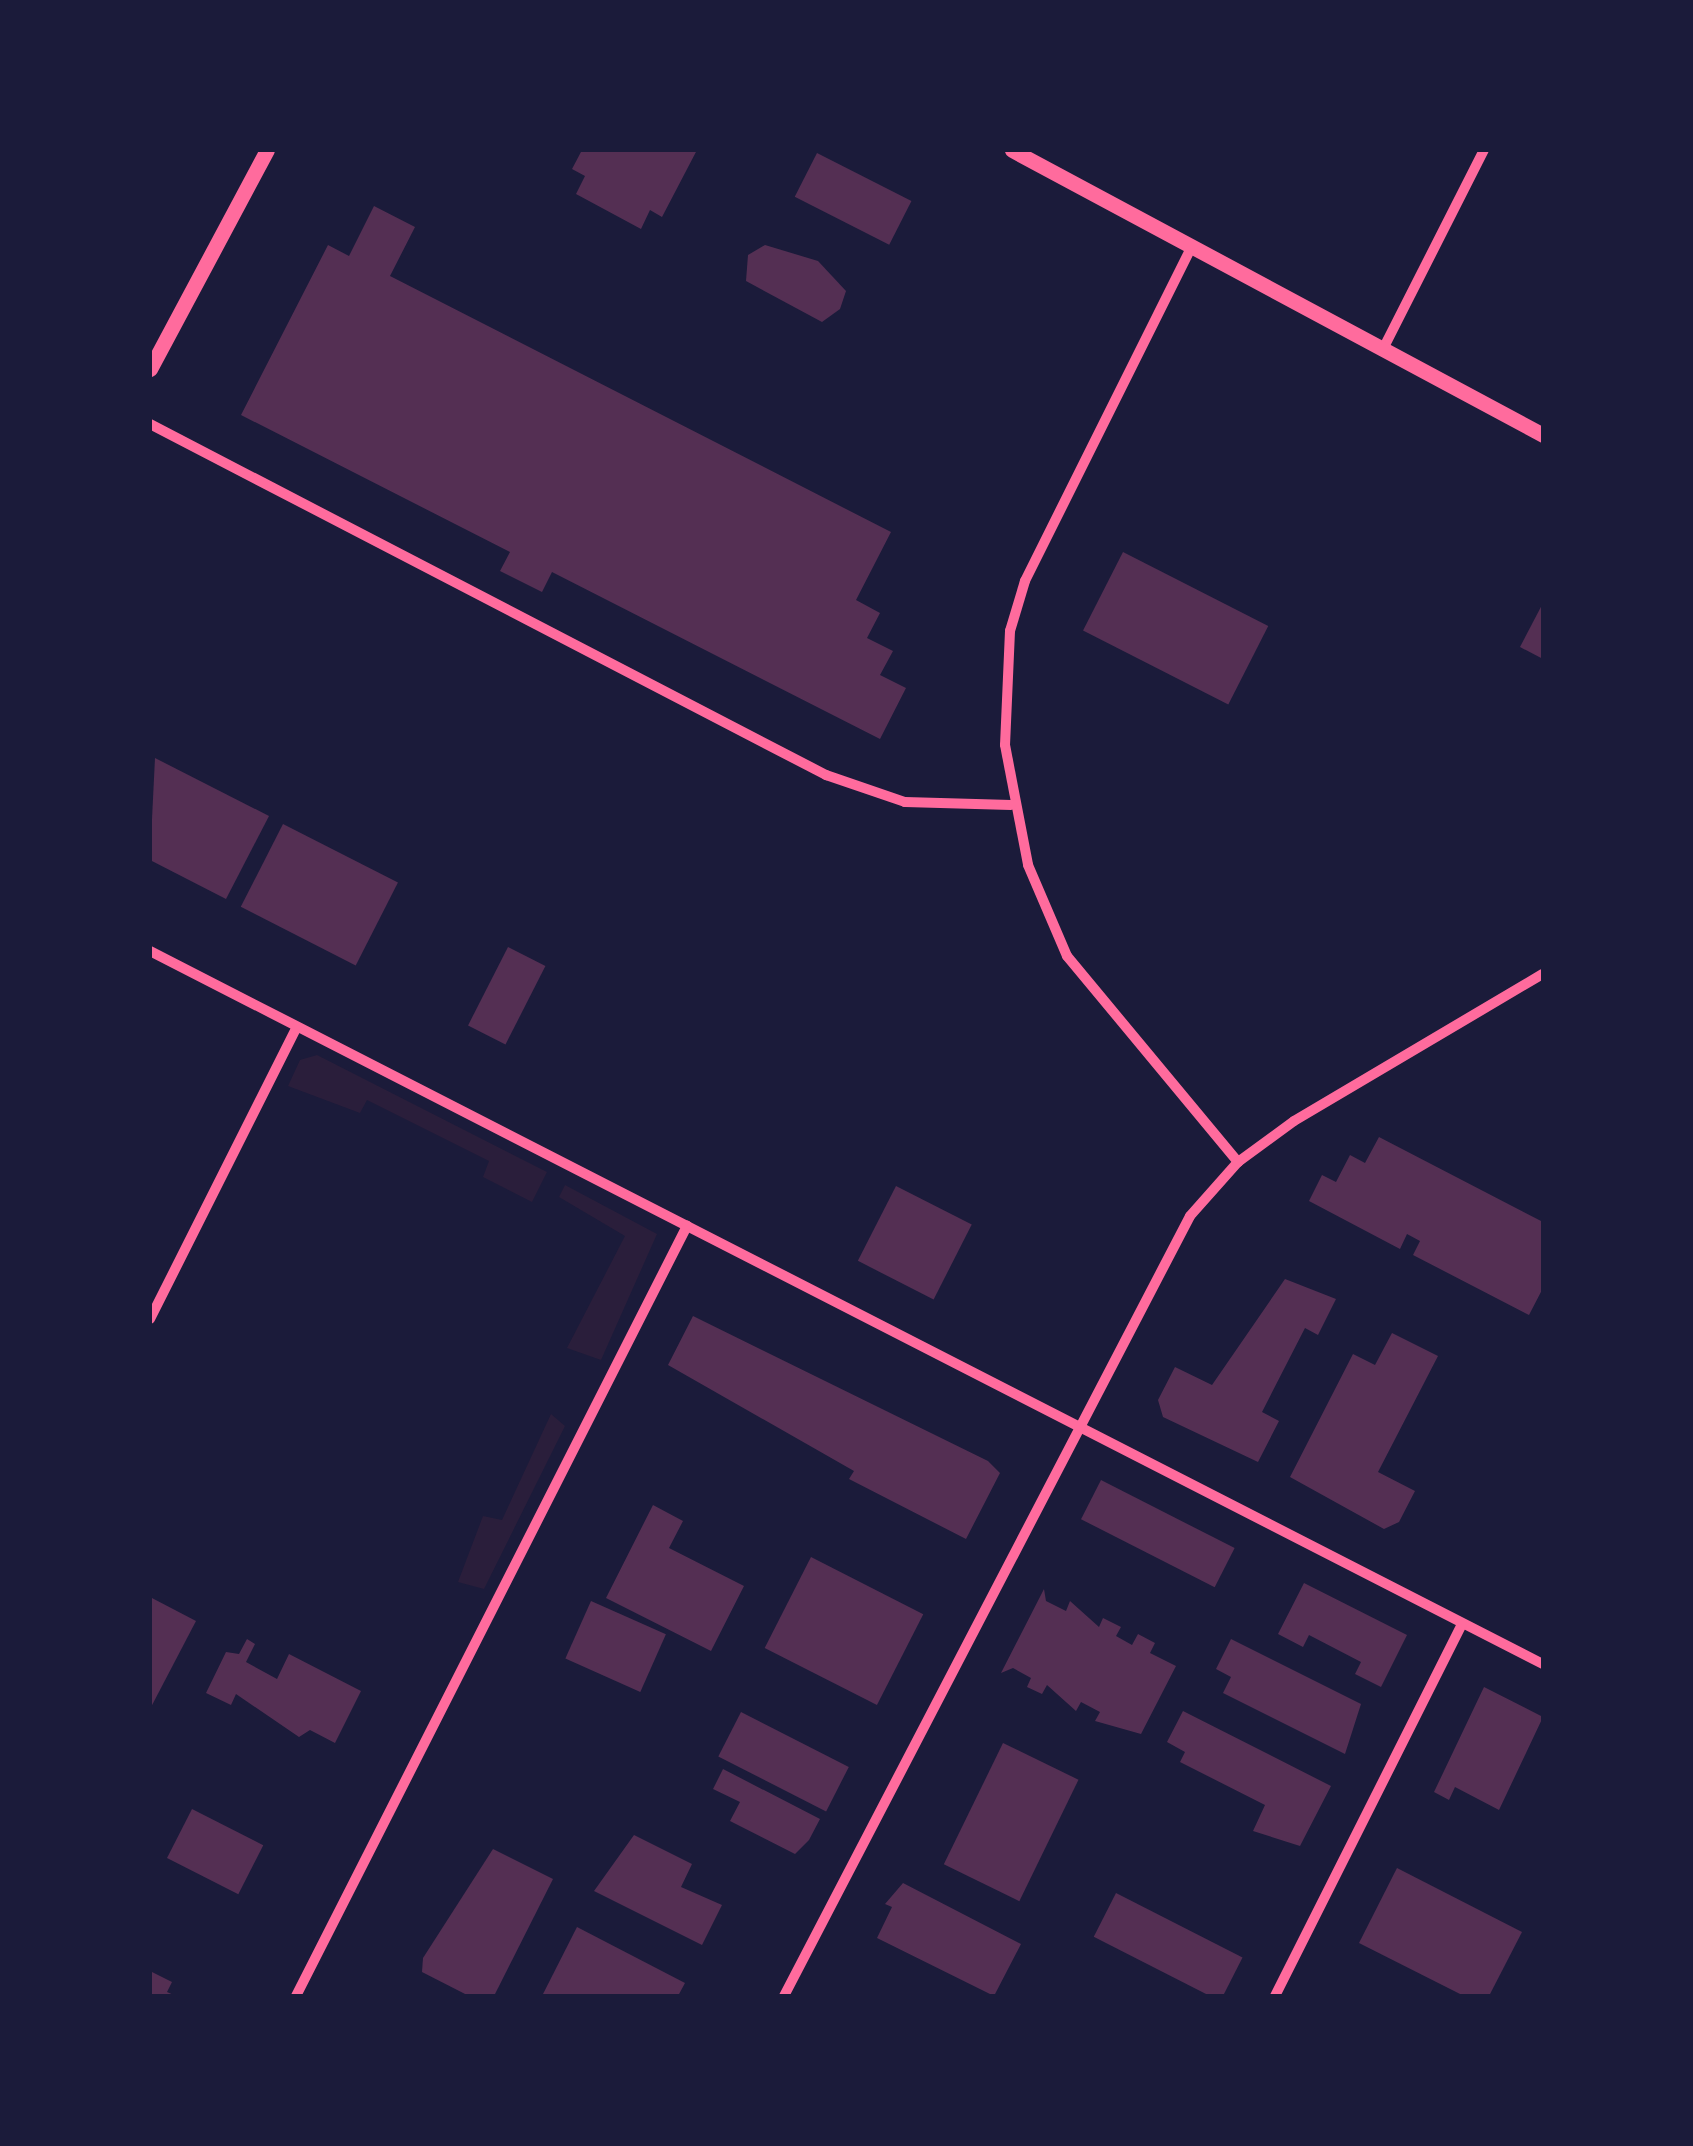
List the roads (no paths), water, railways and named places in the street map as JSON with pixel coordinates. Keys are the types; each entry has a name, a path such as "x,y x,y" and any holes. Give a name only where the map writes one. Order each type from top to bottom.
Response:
{"main road":[{"path":"150,369 266,150"},
{"path":"1012,150 1190,250 1543,434"}],"street":[{"path":"1382,351 1484,150"},
{"path":"1190,250 1025,581 1004,704 1011,805 1048,921 1088,992 1238,1162"},
{"path":"150,424 826,774 905,802 1011,805"},
{"path":"150,952 1543,1664"},
{"path":"784,1996 1074,1424 1166,1253 1238,1162 1379,1065 1543,974"},
{"path":"150,1319 297,1027"},
{"path":"296,1996 686,1226"},
{"path":"1275,1996 1462,1624"}]}
